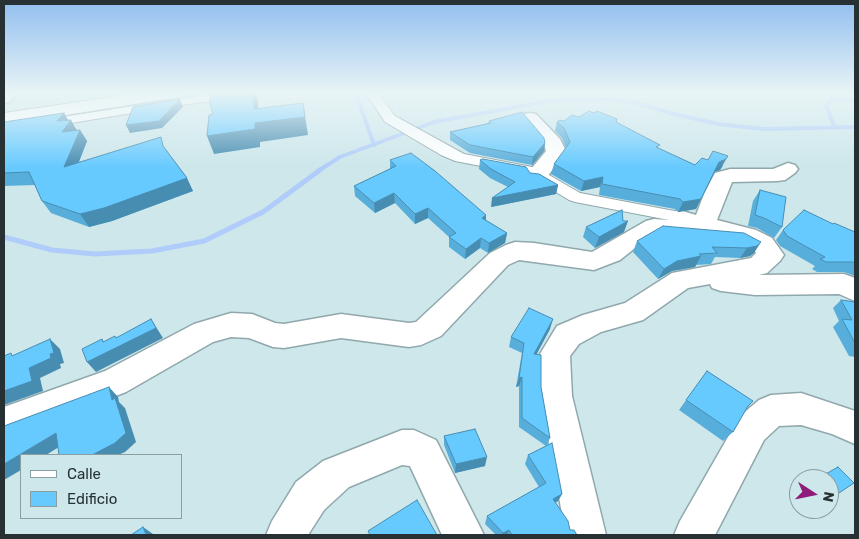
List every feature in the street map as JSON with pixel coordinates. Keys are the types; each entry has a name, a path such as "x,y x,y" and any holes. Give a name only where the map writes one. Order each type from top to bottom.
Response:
{"street":[{"path":"4,130 76,118"},
{"path":"389,118 446,152 460,158 532,171 575,197 669,215 747,236 763,244 771,256 758,266 681,280 633,312 593,324 568,335 555,354 556,396 586,535"},
{"path":"530,118 553,143 556,151 537,175"},
{"path":"704,224 714,194 723,178 730,175 777,175 788,169"},
{"path":"4,424 115,382 204,333 231,325 252,326 273,335 284,336 341,326 409,335 421,333 431,328 500,258 514,251 594,261 611,254 626,242 654,227 734,233"},
{"path":"691,277 755,285 844,284 855,291"},
{"path":"694,535 752,428 771,410 801,409 839,420 855,428"},
{"path":"286,535 310,496 336,474 402,447 414,448 423,452 464,535"}],"building":[{"path":"30,118 59,118 57,121 71,120 62,132 80,130 64,167 161,137 163,146 187,178 104,208 80,214 42,201 29,172 4,173 4,122"},
{"path":"129,118 162,118 159,121 126,125"},
{"path":"209,118 295,118 255,123 255,129 207,136"},
{"path":"499,118 527,118 544,138 545,143 533,157 470,145 450,132 491,123 489,121"},
{"path":"568,118 615,118 617,119 616,122 660,145 656,147 695,165 702,158 708,160 713,151 728,156 719,162 701,199 683,202 680,199 602,184 603,177 584,181 554,164 570,142 564,128 557,122 560,120 564,121"},
{"path":"411,153 486,215 482,218 507,233 489,243 481,238 466,249 449,237 456,233 428,208 415,214 394,193 374,203 354,186 396,166 390,160"},
{"path":"480,160 526,167 530,173 539,174 558,185 492,198 515,182 491,169"},
{"path":"760,190 786,197 782,227 755,215"},
{"path":"622,210 623,221 628,221 599,237 586,227"},
{"path":"804,210 855,232 855,263 826,262 820,259 825,257 787,236 783,230"},
{"path":"663,226 744,233 761,242 757,246 747,248 712,247 717,253 699,254 701,256 677,261 664,269 637,241"},
{"path":"841,300 855,302 855,343 842,319 852,320"},
{"path":"529,308 553,319 534,354 541,355 541,387 550,438 522,418 522,377 519,378 524,343 511,337"},
{"path":"151,319 156,328 87,362 82,349 102,339 103,342 115,336 116,338"},
{"path":"50,339 54,353 50,354 51,358 29,368 32,381 4,391 4,356 11,353 12,356"},
{"path":"707,371 753,401 733,432 686,400"},
{"path":"109,387 112,400 115,398 126,433 115,443 94,454 59,454 56,433 4,464 4,426"},
{"path":"475,429 487,457 456,464 444,436"},
{"path":"552,443 562,494 553,499 568,521 570,530 574,530 577,535 512,535 509,530 503,533 487,516 546,483 528,455"},
{"path":"838,467 854,483 839,493 839,469 834,469"},
{"path":"417,500 437,535 370,535 368,531"},
{"path":"143,527 146,535 131,535"}],"waterway":[{"path":"365,118 374,144"},
{"path":"374,144 434,122 455,118"},
{"path":"692,118 718,124 763,129 835,127"},
{"path":"831,118 835,127"},
{"path":"835,127 855,127"},
{"path":"318,171 340,157 374,144"},
{"path":"4,237 52,250 95,254 152,251 204,241 263,212 320,170"}]}
